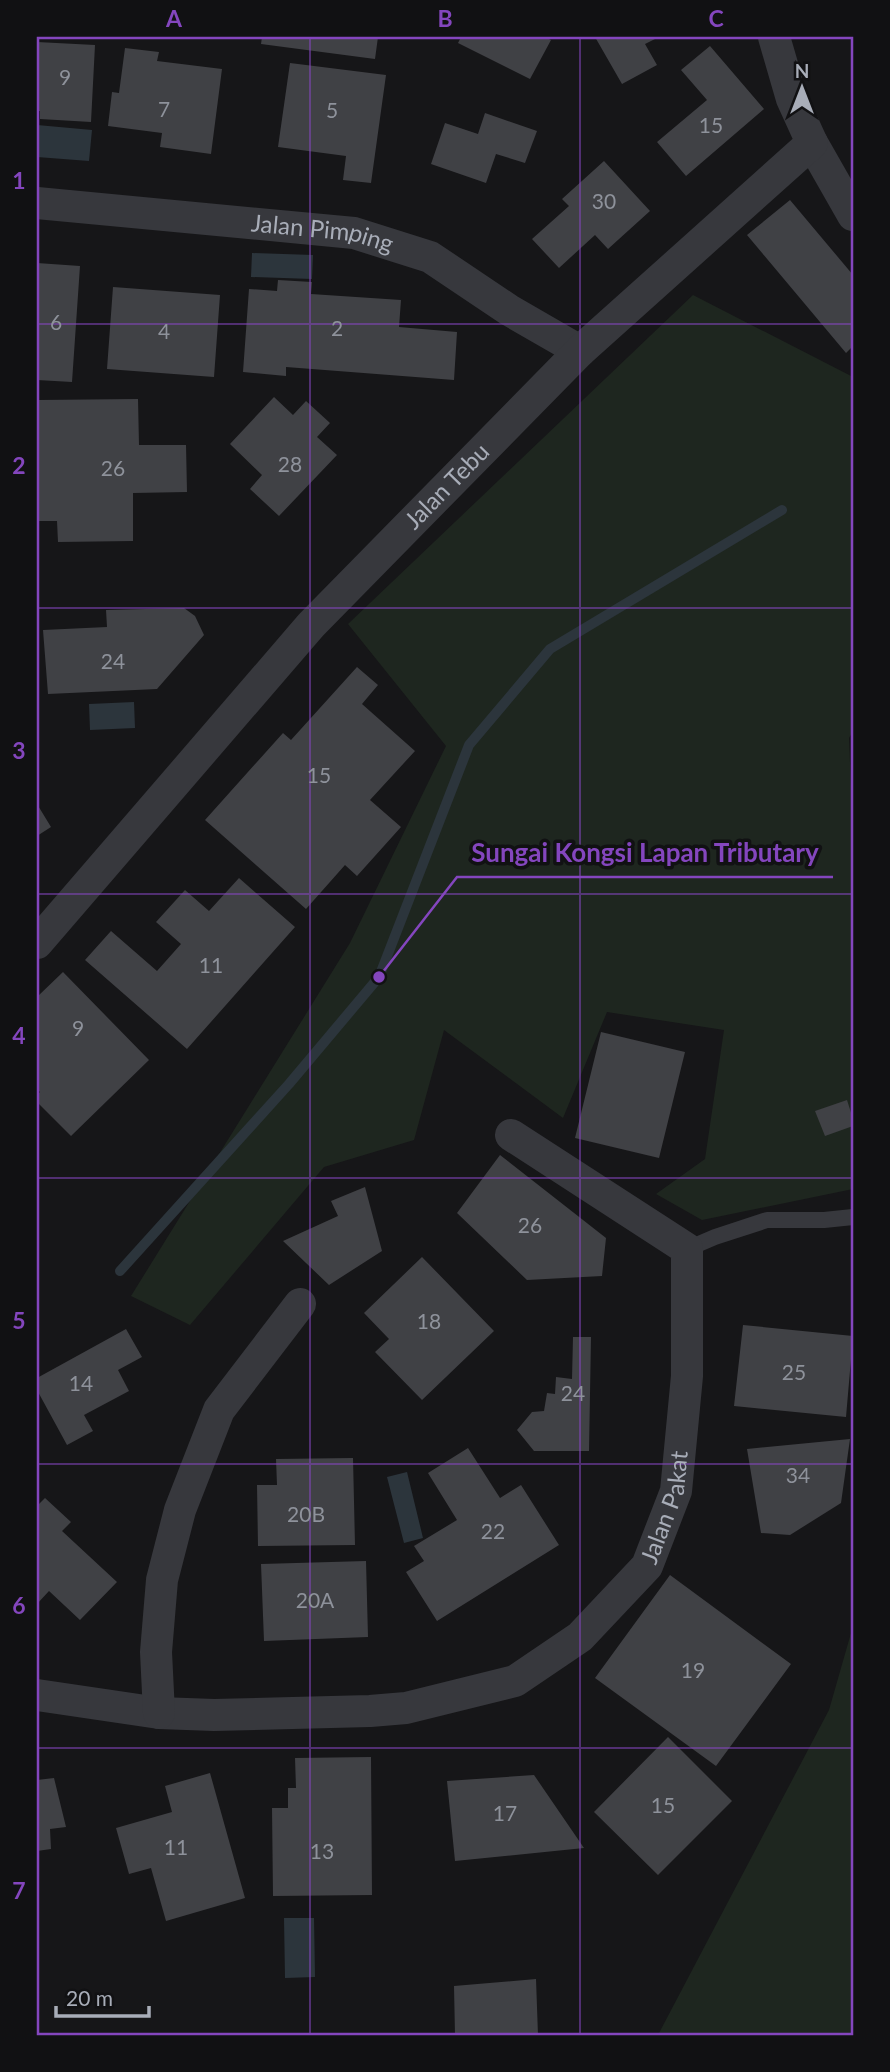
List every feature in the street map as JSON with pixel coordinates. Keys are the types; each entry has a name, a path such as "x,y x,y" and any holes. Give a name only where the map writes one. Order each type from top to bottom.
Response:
{"street":[{"path":"774,37 792,99 812,143 853,215"},
{"name":"Jalan Tebu","path":"37,943 311,625 580,351 812,143"},
{"name":"Jalan Pimping","path":"37,203 354,233 430,257 509,310 580,351"},
{"path":"512,1135 687,1249"},
{"name":"Jalan Pakat","path":"37,1695 159,1713 227,1715 370,1711 406,1708 515,1681 579,1637 647,1566 676,1490 687,1376 687,1249"},
{"path":"159,1713 156,1652 162,1580 180,1510 219,1410 300,1304"}],"lane":[{"path":"687,1249 767,1220 853,1217"}],"shaded area":[{"path":"37,125 92,130 89,161 37,157"},
{"path":"252,253 313,255 312,279 251,277"},
{"path":"693,295 853,377 853,731 849,738 853,835 853,1189 702,1220 656,1194 705,1159 724,1030 607,1012 563,1118 444,1030 414,1140 324,1167 190,1325 131,1296 350,943 446,746 348,624"},
{"path":"134,702 135,728 90,730 89,704"},
{"path":"407,1472 423,1538 404,1543 387,1477"},
{"path":"853,1626 853,2035 658,2035 829,1710"},
{"path":"284,1918 314,1918 315,1977 285,1978"}],"building":[{"path":"262,37 378,37 375,59 261,44"},
{"path":"461,37 545,37 551,40 530,79 458,43"},
{"path":"595,37 659,37 645,44 657,65 622,84"},
{"path":"37,42 95,45 91,122 40,119 40,111 37,111"},
{"path":"710,46 764,109 686,176 657,142 707,100 681,70"},
{"path":"125,48 159,52 157,61 222,69 211,154 160,147 162,133 108,126 112,92 119,93"},
{"path":"290,63 386,75 371,183 343,180 346,156 278,147"},
{"path":"485,113 537,131 525,163 496,154 486,183 431,164 445,123 478,134"},
{"path":"604,161 650,211 608,249 595,235 559,268 532,239 569,206 562,199"},
{"path":"790,200 853,275 853,346 846,353 747,235"},
{"path":"37,263 80,266 72,382 37,380"},
{"path":"278,280 312,282 311,294 401,300 399,327 457,332 454,380 286,367 286,376 243,372 249,289 277,291"},
{"path":"113,287 220,295 214,377 107,369"},
{"path":"274,397 293,415 306,401 330,423 317,437 337,455 279,516 250,489 262,475 230,444"},
{"path":"138,399 139,445 186,445 187,492 133,493 133,541 58,542 57,521 39,521 38,400"},
{"path":"184,608 195,616 204,635 157,689 48,694 43,630 107,627 106,610"},
{"path":"357,667 378,685 362,704 415,751 370,800 401,827 357,876 345,865 306,909 205,820 283,733 291,740"},
{"path":"37,804 51,827 37,836"},
{"path":"239,878 295,927 187,1049 85,960 111,931 157,971 181,944 156,922 185,890 209,911"},
{"path":"63,972 149,1060 71,1136 37,1102 40,1092 37,1089 37,997"},
{"path":"601,1032 685,1052 659,1158 575,1138"},
{"path":"847,1100 853,1126 825,1136 815,1111"},
{"path":"500,1155 606,1238 602,1276 527,1280 457,1213"},
{"path":"365,1187 382,1251 329,1285 283,1241 338,1216 331,1201"},
{"path":"422,1257 494,1331 422,1400 375,1352 389,1339 364,1313"},
{"path":"743,1325 853,1336 846,1417 734,1406"},
{"path":"126,1329 142,1357 118,1370 129,1391 84,1415 93,1431 67,1445 37,1390 37,1378"},
{"path":"573,1337 591,1337 589,1451 534,1451 517,1430 532,1412 544,1411 547,1393 555,1394 556,1377 572,1379"},
{"path":"850,1439 841,1503 790,1535 761,1533 747,1449"},
{"path":"468,1448 500,1498 521,1485 559,1545 437,1621 406,1572 424,1561 414,1546 457,1520 428,1473"},
{"path":"353,1458 355,1545 258,1546 257,1485 277,1485 276,1459"},
{"path":"45,1498 71,1522 62,1531 117,1582 80,1620 49,1591 37,1604 37,1506"},
{"path":"366,1561 368,1637 264,1641 261,1564"},
{"path":"670,1575 791,1664 716,1766 595,1678"},
{"path":"668,1737 732,1801 658,1875 594,1812"},
{"path":"371,1757 372,1895 273,1896 272,1808 288,1808 288,1788 296,1788 295,1758"},
{"path":"210,1773 245,1898 166,1921 151,1868 129,1874 116,1828 172,1812 165,1786"},
{"path":"534,1775 584,1848 455,1861 447,1781"},
{"path":"54,1778 66,1827 50,1829 51,1849 37,1851 37,1780"},
{"path":"536,1979 538,2035 455,2035 454,1986"}],"waterway":[{"path":"120,1271 289,1084 379,977 469,745 550,649 782,510"}],"place":[{"name":"Sungai Kongsi Lapan Tributary","path":"379,977"}]}
